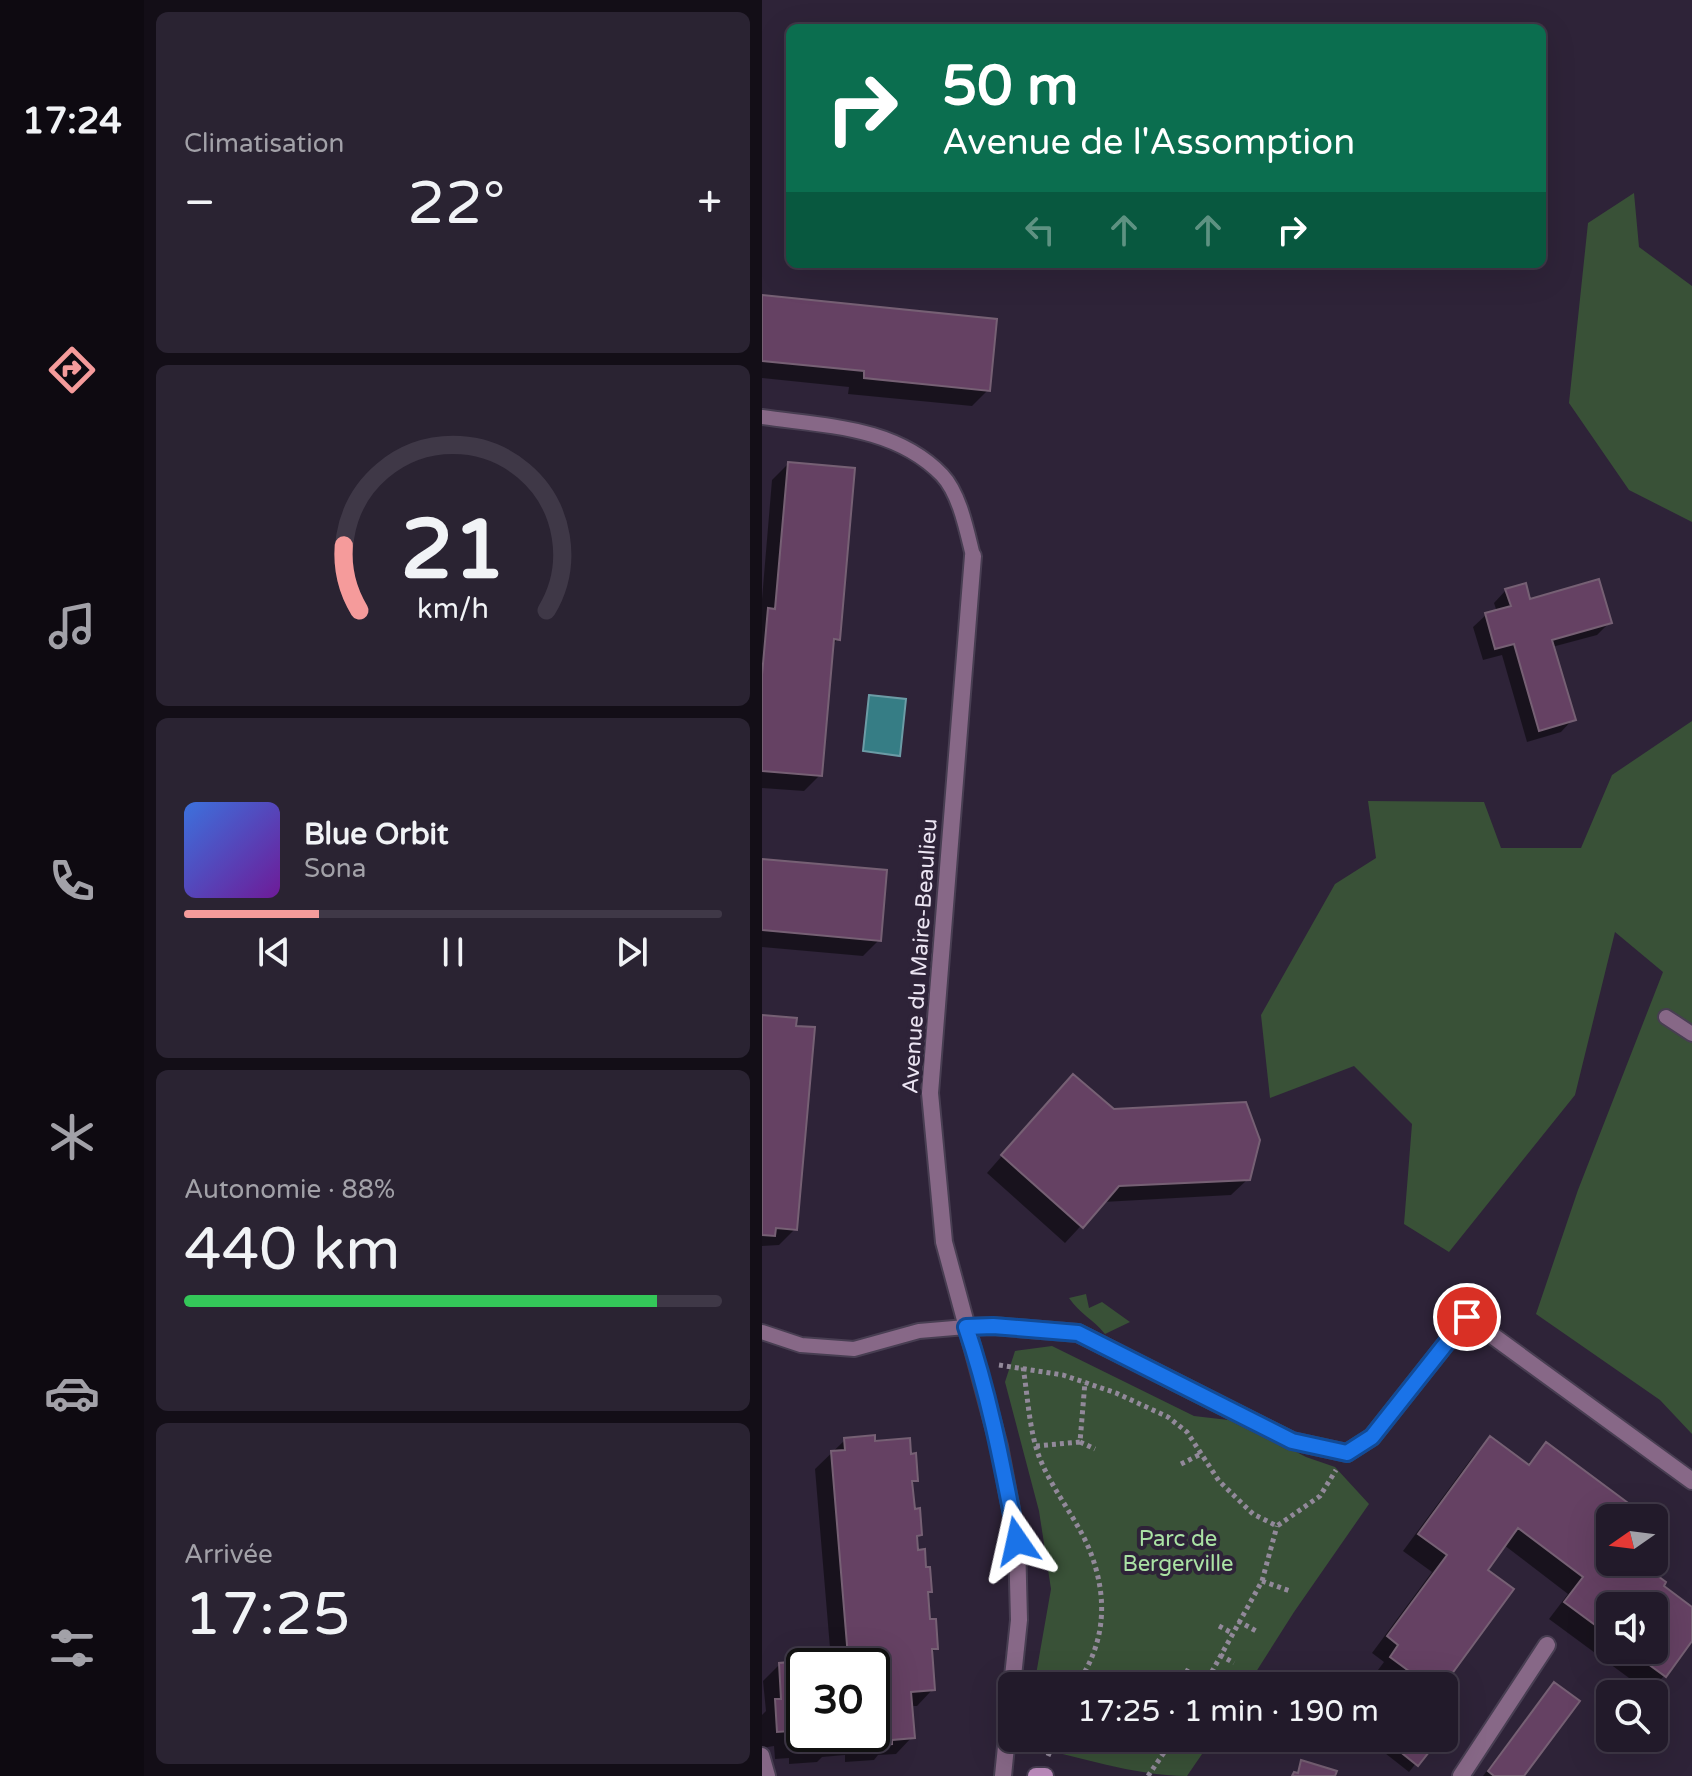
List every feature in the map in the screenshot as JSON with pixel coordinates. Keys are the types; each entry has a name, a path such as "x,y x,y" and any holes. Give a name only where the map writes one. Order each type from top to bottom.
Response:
{"street":[{"name":"Avenue du Maire-Beaulieu","path":"973,556 930,1093 944,1242 999,1446 1017,1541 1019,1620 1013,1672"},
{"path":"966,1327 993,1326 1078,1333 1292,1441 1347,1453 1372,1437 1467,1317 1692,1481"},
{"path":"1461,1776 1547,1645"},
{"name":"Avenue du Maire-Beaulieu","path":"1003,1776 1005,1752"},
{"path":"1036,1776 1045,1776"}],"lane":[{"path":"762,417 876,434 912,451 944,477 962,515 973,556"},
{"path":"1666,1017 1692,1034"},
{"path":"762,1332 801,1345 854,1349 919,1331 966,1327"},
{"path":"762,1755 768,1776"}],"path":[{"path":"978,1363 1063,1375 1168,1417 1187,1432 1219,1481 1253,1514 1277,1526"},
{"path":"1023,1367 1036,1446 1090,1551 1098,1578 1104,1622 1092,1664 1086,1672"},
{"path":"1080,1442 1085,1382"},
{"path":"1036,1446 1080,1442 1095,1449"},
{"path":"1211,1672 1262,1581 1277,1526 1320,1496 1347,1453"},
{"path":"1181,1464 1201,1454"},
{"path":"1262,1581 1290,1591"},
{"path":"1238,1621 1258,1632"},
{"path":"1219,1626 1232,1633"},
{"path":"1220,1655 1234,1663"},
{"path":"1148,1776 1164,1752"}],"green space":[{"path":"1634,193 1639,247 1692,286 1692,522 1629,490 1569,403 1588,223"},
{"path":"1692,721 1692,1434 1660,1400 1536,1314 1578,1190 1663,972 1615,932 1575,1095 1449,1252 1404,1224 1412,1124 1354,1066 1270,1098 1261,1015 1335,884 1376,858 1368,801 1484,802 1501,848 1581,848 1612,775"},
{"path":"1086,1294 1089,1308 1102,1302 1130,1322 1105,1334 1069,1298"},
{"name":"Parc de Bergerville","path":"1052,1346 1194,1416 1237,1421 1306,1457 1335,1467 1369,1504 1256,1672 1036,1672 1051,1589 1039,1511 1005,1382 1015,1351"},
{"path":"1053,1752 1203,1752 1187,1776 1125,1769"}],"shaded area":[{"path":"869,695 906,699 900,756 863,751"}],"building":[{"path":"762,295 997,319 990,391 864,378 864,371 762,361"},
{"path":"788,462 855,468 840,640 834,639 822,776 762,771 762,675 768,608 775,609"},
{"path":"1599,579 1612,623 1552,640 1576,720 1539,731 1514,644 1495,649 1485,613 1511,606 1505,589 1526,583 1530,599"},
{"path":"762,859 887,870 881,941 762,930"},
{"path":"762,1015 797,1018 796,1026 815,1027 797,1230 776,1228 775,1236 762,1235"},
{"path":"1073,1074 1114,1109 1246,1102 1260,1140 1250,1180 1119,1186 1083,1228 1001,1155"},
{"path":"875,1435 875,1441 910,1438 911,1454 916,1453 918,1481 912,1481 915,1509 920,1508 922,1535 917,1536 918,1550 925,1549 926,1567 930,1567 930,1619 936,1619 938,1649 932,1649 935,1690 911,1692 915,1738 892,1740 892,1744 890,1648 847,1648 831,1451 845,1450 844,1438"},
{"path":"1490,1436 1529,1465 1546,1442 1629,1504 1596,1504 1596,1576 1658,1576 1666,1582 1664,1586 1692,1607 1692,1641 1666,1677 1648,1664 1668,1664 1668,1592 1596,1592 1596,1626 1564,1602 1583,1577 1518,1528 1488,1570 1514,1589 1453,1672 1410,1672 1390,1657 1398,1645 1387,1636 1447,1555 1418,1534"},
{"path":"786,1662 786,1731 777,1732 775,1699 781,1699 779,1663"},
{"path":"1554,1682 1580,1701 1524,1776 1494,1776 1488,1771"},
{"path":"1400,1752 1429,1752 1418,1766"},
{"path":"1301,1760 1337,1771 1335,1776 1292,1776 1294,1772 1298,1773"}],"route":[{"path":"1017,1541 999,1446 966,1327 993,1326 1078,1333 1292,1441 1347,1453 1372,1437 1467,1317"}]}
